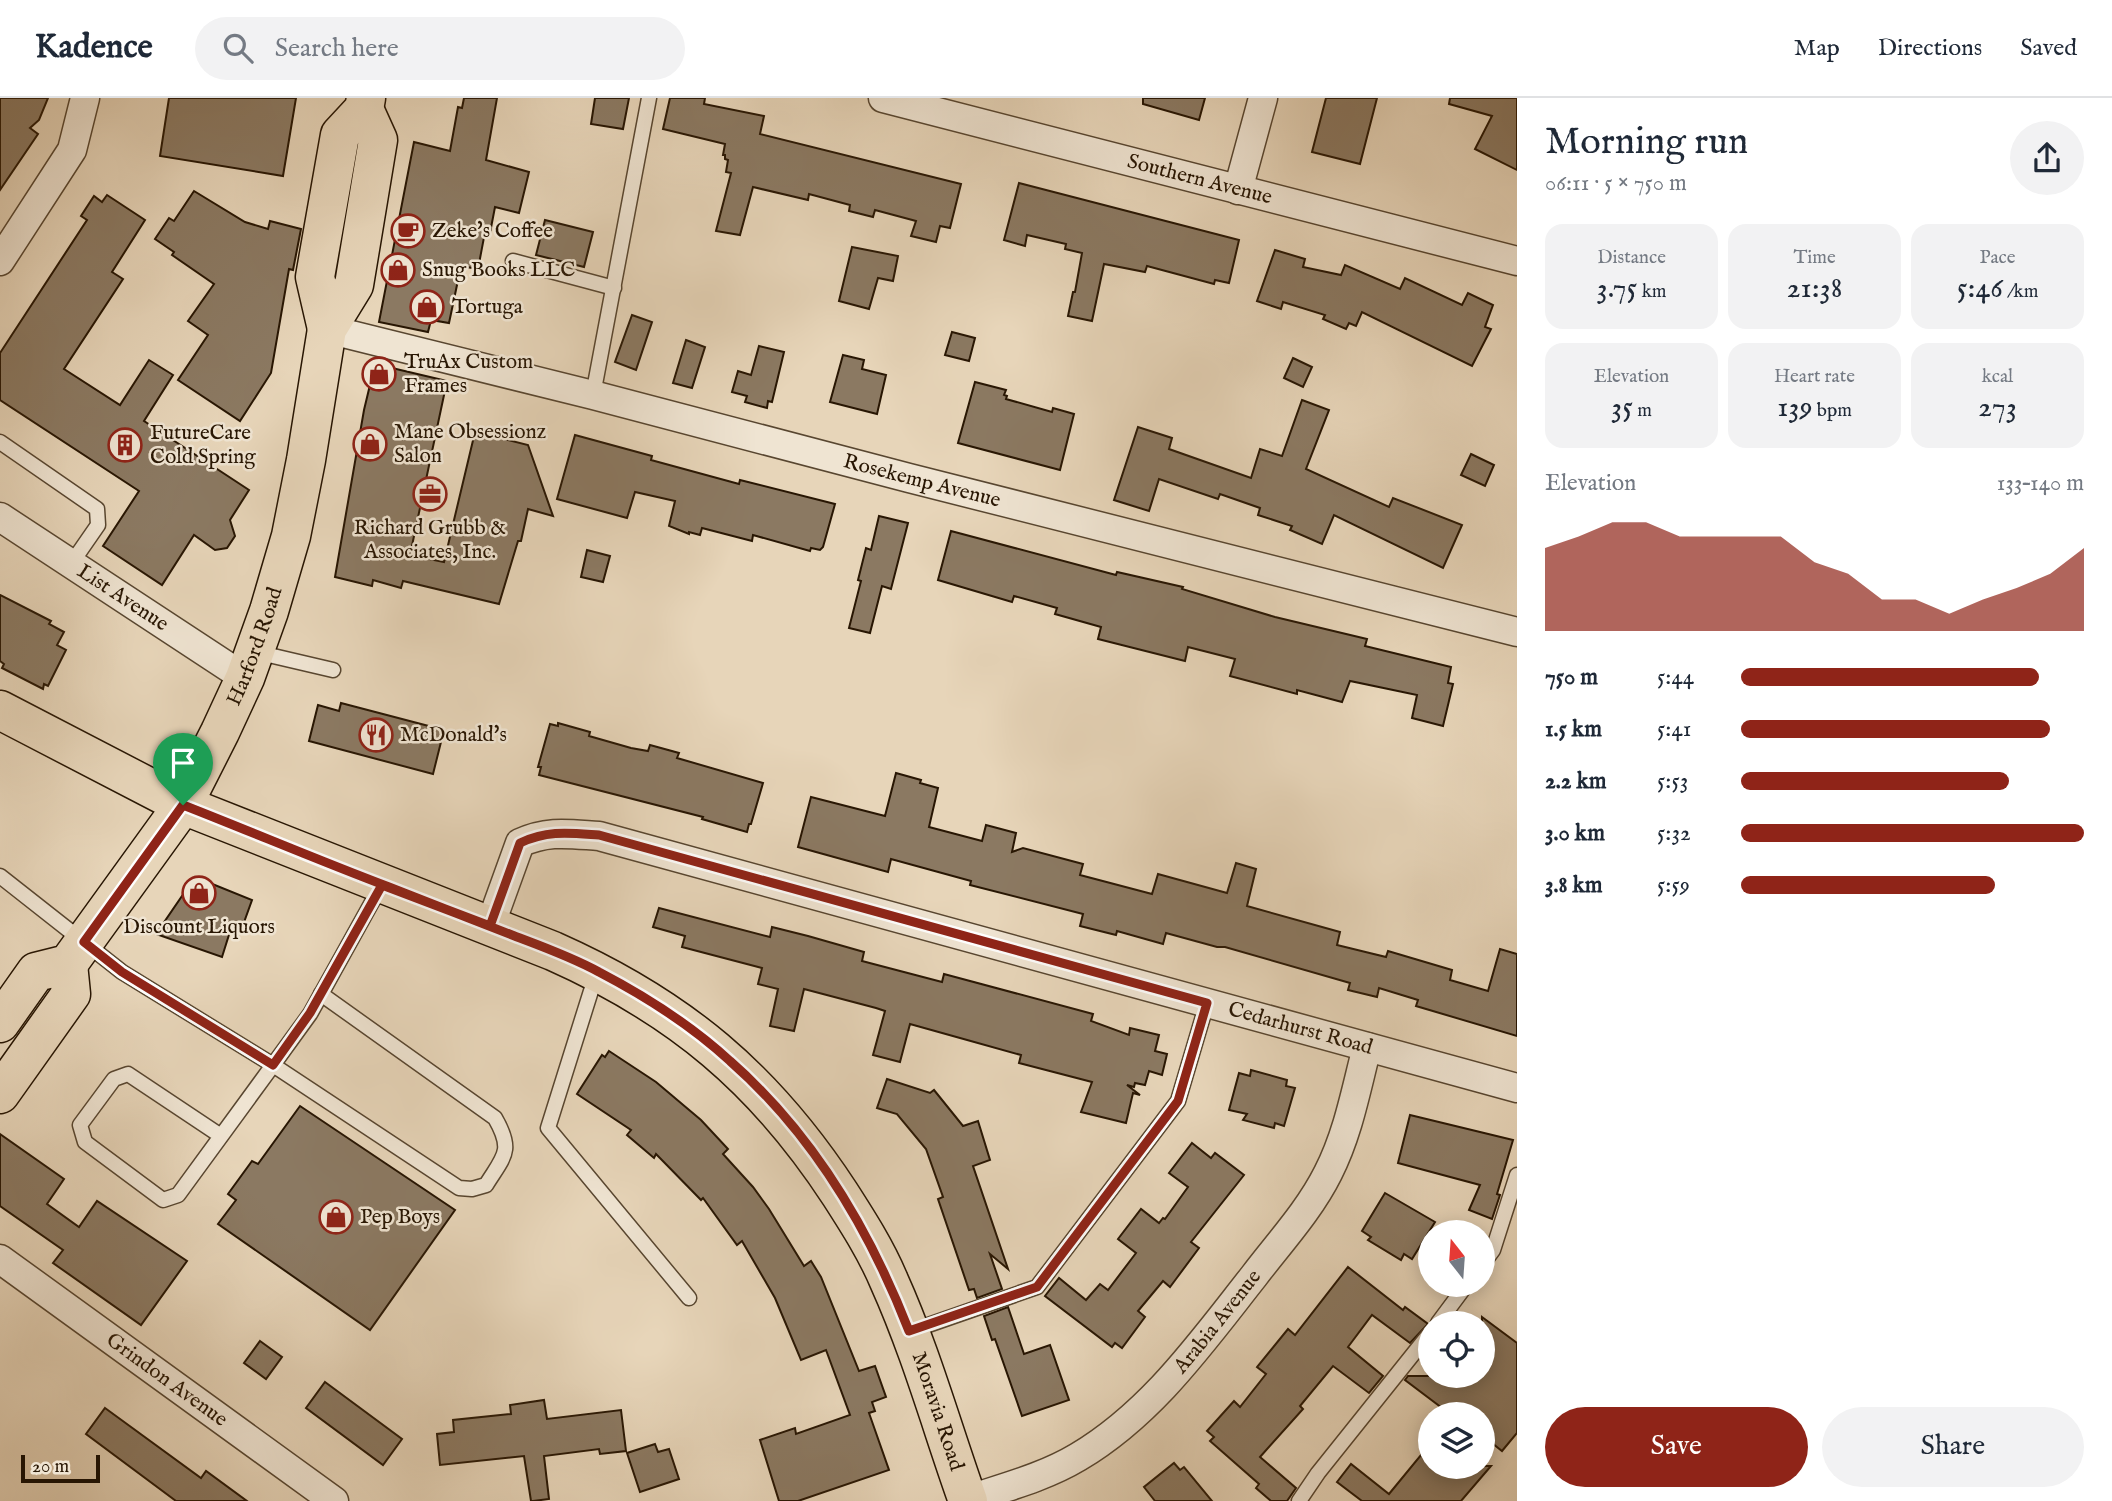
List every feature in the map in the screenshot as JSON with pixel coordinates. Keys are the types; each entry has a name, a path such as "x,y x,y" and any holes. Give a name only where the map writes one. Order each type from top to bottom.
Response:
{"main road":[{"name":"Harford Road","path":"76,953 183,805 250,665 291,536 327,330 354,285 378,140 365,104"},
{"name":"Moravia Road","path":"1,712 183,805 597,971 637,993 731,1061 806,1144 866,1235 889,1280 909,1331 966,1501"},
{"path":"0,1023 36,972 76,953"},
{"path":"0,1094 71,994 76,953"}],"street":[{"path":"0,261 72,150 85,98"},
{"name":"Southern Avenue","path":"883,98 1517,261"},
{"path":"1238,190 1263,98"},
{"name":"Rosekemp Avenue","path":"327,330 593,395 1012,505 1517,632"},
{"name":"List Avenue","path":"0,517 71,564 250,665"},
{"name":"Cedarhurst Road","path":"490,926 520,843 539,834 599,835 1517,1088"},
{"name":"Arabia Avenue","path":"966,1501 1036,1477 1077,1458 1144,1409 1172,1378 1306,1210 1328,1173 1345,1134 1367,1047"},
{"name":"Grindon Avenue","path":"0,1259 334,1501"}],"lane":[{"path":"593,395 649,98"},
{"path":"513,261 614,288"},
{"path":"0,442 97,509 98,525 71,564"},
{"path":"250,665 333,670"},
{"path":"0,876 76,953 122,972 273,1065 459,1188 472,1189 486,1185 507,1152 505,1135 495,1118 321,995"},
{"path":"221,1136 128,1074 114,1079 80,1125 85,1142 163,1200 178,1195 273,1065 310,1013 382,885"},
{"path":"597,971 548,1128 690,1298"},
{"path":"909,1331 1037,1287 1178,1101 1207,1003"},
{"path":"1495,1244 1517,1175"},
{"path":"1299,1501 1318,1473 1418,1348"}],"building":[{"path":"0,98 48,98 39,120 30,128 38,134 0,190"},
{"path":"169,98 296,98 283,176 160,156"},
{"path":"464,98 497,98 486,160 529,172 519,213 495,207 490,233 485,232 478,269 461,266 449,323 431,320 428,332 379,322 414,142 450,151 458,107 462,108"},
{"path":"595,98 629,98 623,129 591,124"},
{"path":"670,98 705,98 704,104 764,116 760,134 961,184 950,228 940,226 936,242 911,236 916,221 875,210 873,217 849,211 850,205 809,194 808,200 753,187 740,235 716,231 731,173 726,172 728,160 723,155 725,144 663,129"},
{"path":"1143,98 1205,98 1199,120 1143,104"},
{"path":"1326,98 1377,98 1360,164 1312,152"},
{"path":"1450,98 1517,98 1517,170 1475,149 1492,116 1449,104"},
{"path":"1019,183 1239,240 1229,283 1215,280 1214,284 1147,266 1145,272 1104,264 1092,321 1068,316 1082,253 1065,249 1066,244 1027,235 1025,246 1004,240"},
{"path":"194,191 245,222 268,229 270,221 301,229 293,270 289,269 271,373 240,421 178,380 208,335 188,321 214,284 172,255 174,252 155,239 169,218 174,221"},
{"name":"FutureCare Cold Spring","path":"107,195 145,220 112,272 123,279 64,369 120,405 149,360 173,375 144,421 249,490 230,520 235,536 227,548 215,550 194,535 162,585 103,546 139,491 0,400 0,353 87,220 81,216 94,196 102,202"},
{"path":"545,220 593,232 584,267 536,255"},
{"path":"852,247 898,256 893,281 878,278 869,309 839,301"},
{"path":"1275,250 1305,259 1303,267 1341,275 1345,265 1400,289 1405,278 1462,305 1468,293 1493,305 1485,327 1491,329 1472,366 1362,312 1356,326 1349,323 1346,329 1323,319 1325,315 1283,302 1281,309 1257,301"},
{"path":"632,315 652,322 636,370 615,362"},
{"path":"952,332 975,338 969,361 945,355"},
{"path":"686,340 705,347 692,388 673,383"},
{"path":"759,346 784,352 772,402 768,401 767,408 745,402 747,396 732,392 738,371 751,375"},
{"path":"843,355 864,360 862,369 886,375 877,414 830,402"},
{"path":"1293,358 1312,367 1303,387 1284,378"},
{"path":"375,364 447,381 410,555 444,562 475,432 528,445 553,516 528,509 521,541 518,541 499,604 403,581 401,588 373,580 372,586 335,577 364,410"},
{"path":"975,382 1006,390 1006,399 1052,412 1053,408 1074,414 1060,470 958,443"},
{"path":"1302,400 1329,410 1306,469 1389,507 1393,498 1462,525 1443,568 1334,515 1322,544 1290,530 1292,526 1258,515 1260,508 1220,494 1218,499 1159,479 1149,511 1114,500 1138,427 1172,438 1169,449 1251,478 1260,449 1282,456"},
{"path":"575,435 652,456 651,460 739,484 740,480 835,504 823,547 820,550 811,548 810,551 753,535 752,541 702,528 700,535 689,534 669,526 675,501 635,492 627,518 557,499"},
{"path":"1471,454 1494,465 1485,486 1461,475"},
{"path":"879,516 908,523 891,589 882,586 870,633 849,628 866,548 871,550"},
{"path":"951,531 1116,575 1117,572 1183,587 1182,589 1275,617 1367,639 1365,646 1451,667 1448,683 1453,684 1443,726 1412,718 1417,695 1350,681 1342,702 1297,690 1297,694 1230,676 1235,659 1188,647 1185,661 1098,639 1101,627 1055,614 1057,608 1014,596 1012,602 938,580"},
{"path":"587,550 610,556 603,582 581,577"},
{"path":"0,595 51,621 49,624 64,632 57,645 66,650 48,686 44,684 43,689 2,668 4,664 0,661"},
{"name":"McDonald's","path":"341,703 444,730 433,774 309,741 318,705 339,711"},
{"path":"558,723 590,732 589,736 631,748 648,751 650,745 679,753 677,758 763,783 747,832 702,819 703,817 539,775 541,767 538,767 550,724 558,726"},
{"path":"896,773 938,788 929,827 982,841 986,825 1016,833 1012,852 1023,848 1083,864 1080,875 1152,894 1158,874 1227,893 1236,863 1256,869 1247,906 1340,932 1337,945 1386,957 1388,951 1452,970 1450,980 1488,991 1500,949 1517,954 1517,1036 1416,1006 1418,1000 1379,988 1377,997 1348,990 1350,983 1225,947 1166,933 1163,944 1117,931 1116,935 1080,926 1083,914 970,885 971,881 891,859 888,872 798,847 811,797 885,816"},
{"path":"195,877 252,900 243,925 233,922 222,957 156,934"},
{"path":"659,908 770,937 772,927 808,936 864,952 862,961 942,982 944,974 1093,1014 1091,1021 1129,1035 1130,1028 1159,1035 1155,1051 1167,1054 1162,1075 1149,1071 1145,1085 1127,1085 1140,1095 1133,1093 1126,1123 1081,1112 1092,1082 1019,1063 1021,1055 910,1024 900,1062 873,1055 885,1011 876,1008 804,989 794,1031 770,1026 778,989 758,984 762,968 682,947 685,936 653,927"},
{"path":"609,1051 656,1082 701,1120 728,1149 723,1154 769,1209 804,1266 811,1261 821,1277 859,1371 875,1366 886,1397 872,1402 875,1411 869,1413 889,1470 798,1501 779,1501 760,1440 795,1428 796,1434 850,1415 826,1350 801,1360 775,1298 742,1241 737,1245 703,1198 701,1200 656,1154 654,1158 627,1135 631,1130 577,1094 602,1055 605,1057"},
{"path":"1251,1070 1287,1080 1286,1086 1295,1088 1284,1126 1275,1123 1274,1128 1243,1120 1247,1114 1229,1110 1239,1073 1250,1076"},
{"path":"887,1079 930,1093 934,1090 963,1126 978,1121 990,1160 973,1166 1008,1269 990,1254 1002,1289 977,1298 974,1289 969,1290 938,1199 943,1197 926,1149 897,1114 877,1108"},
{"name":"Pep Boys","path":"300,1106 455,1210 370,1330 218,1224 236,1200 228,1194 252,1161 258,1164"},
{"path":"1410,1115 1513,1140 1492,1219 1469,1210 1480,1185 1398,1163"},
{"path":"0,1134 64,1179 47,1204 79,1227 97,1201 187,1261 141,1325 53,1263 63,1250 0,1206"},
{"path":"1192,1143 1211,1158 1215,1153 1244,1175 1191,1242 1199,1248 1170,1287 1163,1281 1138,1311 1145,1317 1122,1348 1115,1343 1112,1347 1045,1296 1059,1278 1086,1300 1100,1284 1108,1290 1136,1253 1118,1239 1141,1209 1159,1223 1165,1219 1188,1187 1169,1173"},
{"path":"1385,1193 1432,1220 1418,1220 1418,1249 1412,1259 1404,1254 1401,1260 1368,1240 1371,1237 1362,1231"},
{"path":"1348,1267 1403,1310 1405,1307 1418,1317 1418,1335 1410,1343 1372,1315 1348,1347 1383,1376 1369,1393 1333,1366 1300,1406 1303,1409 1260,1457 1296,1488 1287,1501 1271,1501 1256,1488 1259,1484 1210,1441 1214,1437 1207,1431 1234,1401 1240,1407 1266,1374 1257,1367 1288,1329 1295,1335"},
{"path":"1008,1307 1024,1354 1050,1345 1069,1400 1022,1416 995,1339 992,1340 984,1316"},
{"path":"1495,1327 1517,1343 1517,1433 1502,1451 1495,1445 1495,1402 1434,1402 1405,1380 1408,1376 1418,1376 1418,1388 1495,1388"},
{"path":"260,1341 282,1357 266,1379 244,1363"},
{"path":"325,1382 402,1439 383,1465 306,1408"},
{"path":"544,1400 547,1419 621,1410 626,1451 600,1454 599,1449 544,1456 549,1499 533,1501 524,1456 440,1465 437,1434 454,1432 453,1420 511,1414 510,1405"},
{"path":"105,1408 201,1478 206,1471 247,1501 176,1501 86,1434"},
{"path":"655,1444 658,1452 669,1449 679,1479 640,1492 627,1453"},
{"path":"1418,1459 1418,1479 1480,1479 1461,1501 1362,1501 1337,1482 1351,1464 1389,1494"},
{"path":"1174,1463 1180,1470 1184,1467 1212,1501 1155,1501 1144,1487"}],"place":[{"name":"Zeke's Coffee","path":"408,231"},
{"name":"Snug Books LLC","path":"398,270"},
{"name":"Tortuga","path":"427,307"},
{"name":"TruAx Custom Frames","path":"379,374"},
{"name":"Mane Obsessionz Salon","path":"370,444"},
{"name":"FutureCare Cold Spring","path":"125,445"},
{"name":"Richard Grubb & Associates, Inc.","path":"430,494"},
{"name":"McDonald's","path":"376,735"},
{"name":"Discount Liquors","path":"199,893"},
{"name":"Pep Boys","path":"336,1217"}],"route":[{"path":"183,805 84,942 122,972 273,1065 310,1013 382,885 490,926 520,843 539,834 599,835 1207,1003 1178,1101 1037,1287 909,1331 889,1280 866,1235 806,1144 731,1061 690,1030 637,993 553,951 382,885 183,805"}]}
